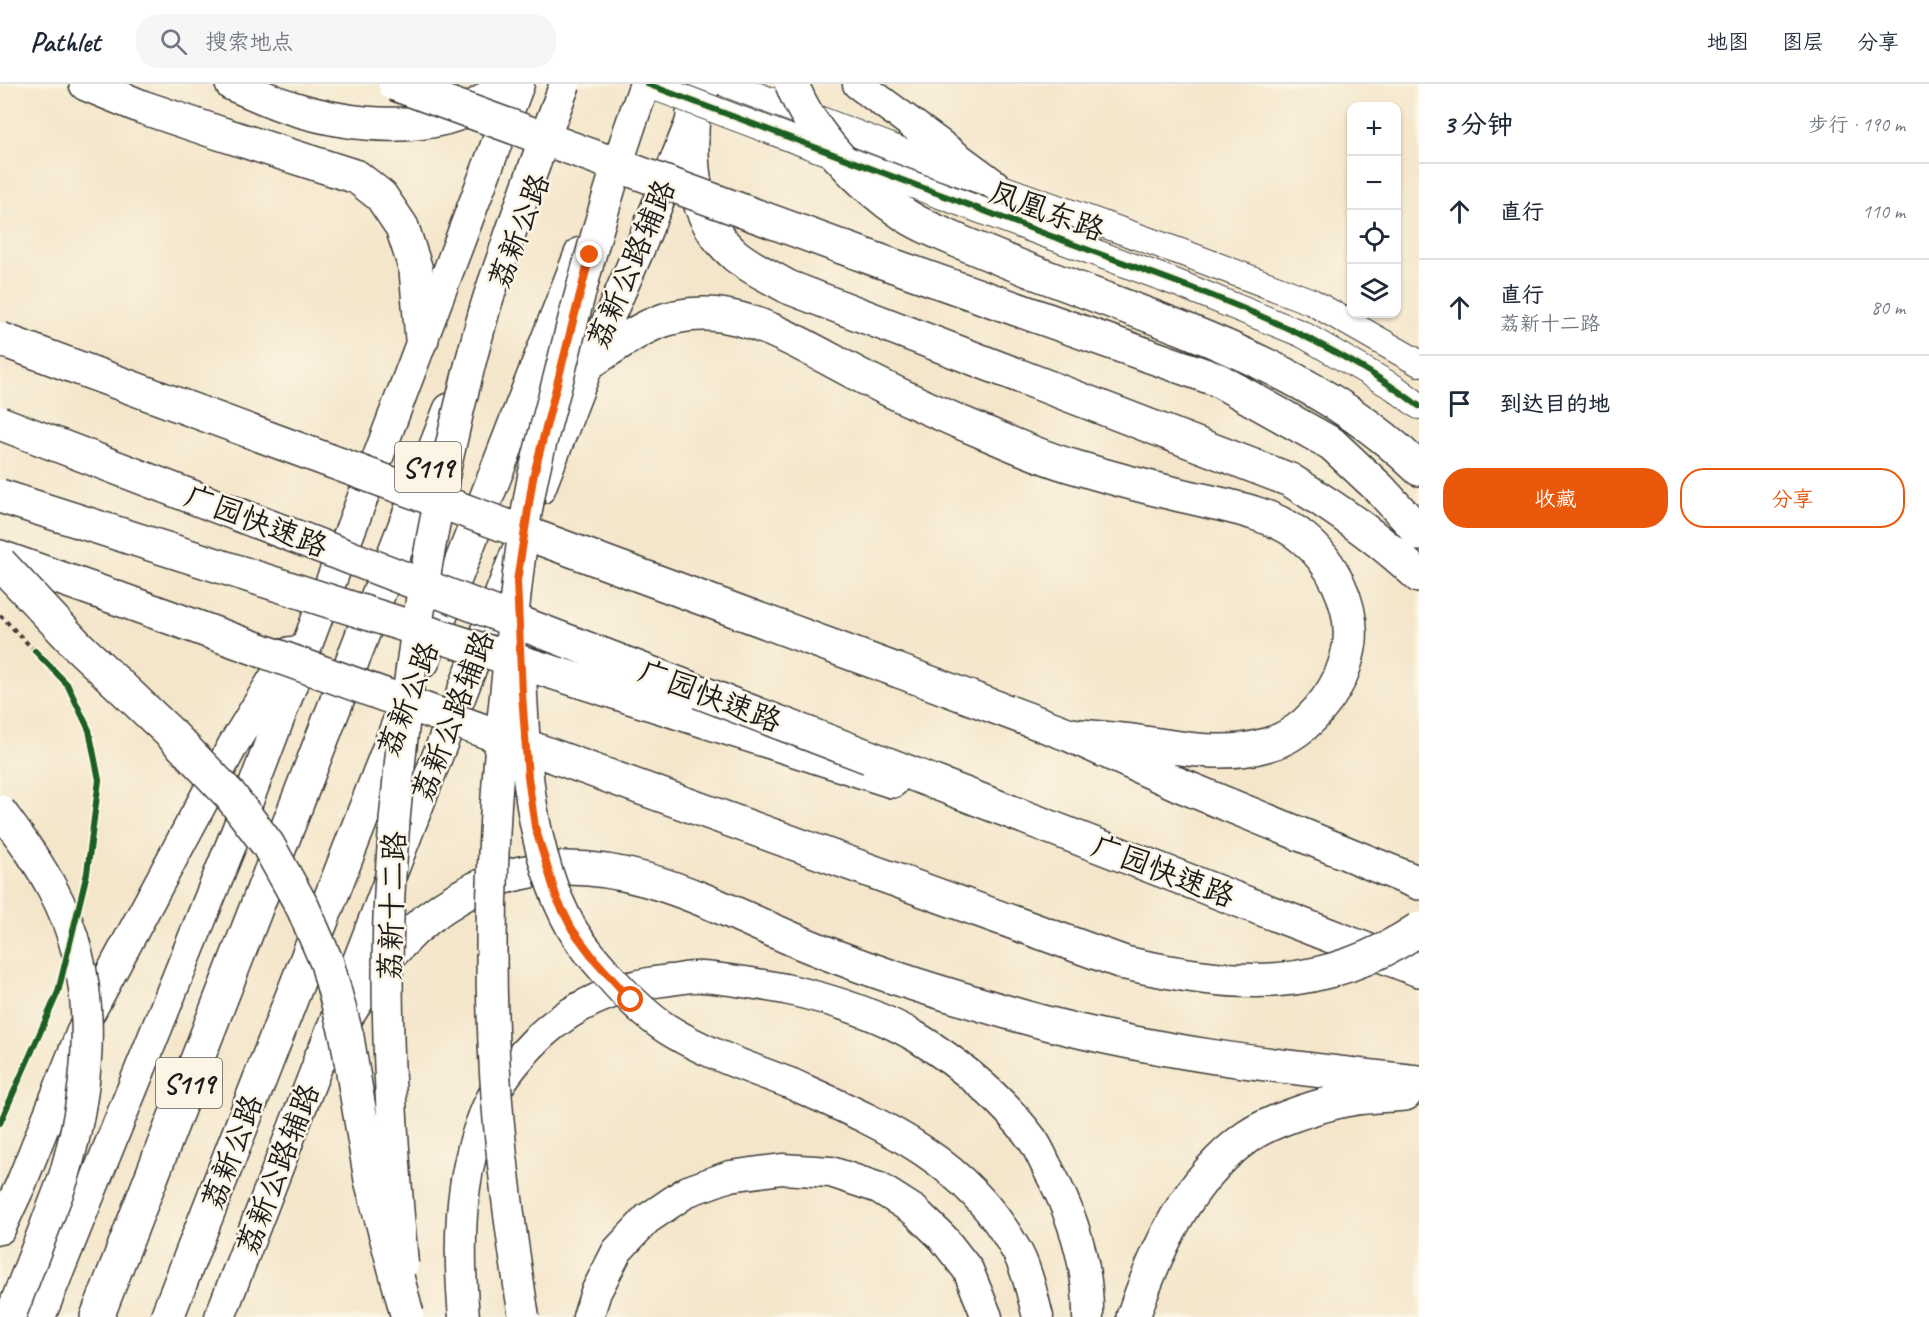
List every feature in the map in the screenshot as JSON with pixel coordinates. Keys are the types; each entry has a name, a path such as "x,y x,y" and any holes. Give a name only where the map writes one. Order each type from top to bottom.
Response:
{"main road":[{"path":"86,84 142,107 357,177 373,189 381,196 402,227 416,270 422,339"},
{"path":"232,84 291,108 327,117 374,124 411,124 452,116 485,100 502,84"},
{"path":"395,84 880,261 1218,380 1332,444 1379,488 1419,534"},
{"path":"40,1317 237,830 519,84"},
{"name":"荔新十二路","path":"408,1315 393,1147 388,1023 390,886 399,775 412,661 434,523 453,429 476,341 526,186 565,84"},
{"name":"荔新公路","path":"97,1317 576,84"},
{"path":"524,1317 502,1153 495,1074 492,994 495,818 502,717 517,581 533,478 590,255 619,155 646,84"},
{"name":"荔新公路","path":"167,1317 577,262 656,84"},
{"name":"荔新公路辅路","path":"220,1317 590,363 706,84"},
{"path":"792,84 819,135 856,174 905,215 968,245 1048,278 1184,328 1242,354 1300,383 1361,420 1419,469"},
{"path":"858,84 996,185"},
{"path":"693,114 692,174 702,208 714,232 735,255 761,272 788,286 1290,480 1345,514 1392,551 1419,576"},
{"path":"590,363 647,325 674,316 707,314 741,319 770,330 925,408 1070,466 1235,508 1273,520 1303,537 1325,561 1342,592 1351,627 1348,656 1337,686 1317,712 1294,733 1267,745 1229,751 1188,749 1070,735"},
{"path":"0,339 1070,735 1180,785 1419,883"},
{"name":"广园快速路","path":"0,423 1419,970"},
{"path":"0,496 916,789 1078,838"},
{"path":"0,557 1125,963 1182,975 1231,981 1276,981 1334,971 1392,948 1419,929"},
{"path":"0,563 77,645 171,734 230,795 268,845 303,908 327,963 347,1037 373,1190 408,1315"},
{"path":"517,581 528,777 535,827 557,899 572,929 595,960 631,1000 667,1029 714,1053 860,1114 920,1147 963,1179 992,1213 1016,1249 1032,1291 1038,1317"},
{"path":"0,1229 21,1184 88,1016 233,745 328,588"},
{"path":"0,810 31,853 53,890 67,921 79,961 87,1006 88,1054 81,1104 65,1174 10,1317"},
{"path":"320,1059 364,990 399,945 432,916 464,894 500,879 531,871 572,868 610,871 658,883 708,901 879,973 1021,1016 1177,1052 1267,1065 1419,1082"},
{"path":"464,1317 460,1232 464,1187 472,1148 484,1112 503,1078 522,1053 552,1026 582,1006 612,992 651,982 699,977 753,982 812,995 869,1014 917,1038 957,1066 999,1102 1033,1140 1060,1191 1081,1247 1088,1317"},
{"path":"1132,1317 1162,1242 1186,1201 1213,1168 1248,1137 1290,1116 1337,1101 1419,1092"},
{"path":"588,1317 596,1292 616,1251 647,1219 688,1191 730,1176 782,1169 831,1172 879,1188 915,1210 943,1238 968,1270 987,1317"}],"street":[{"name":"凤凰东路","path":"646,84 1177,283 1302,334 1395,388 1419,406"},
{"name":"凤凰东路","path":"727,84 946,168 1312,302 1419,363"}],"path":[{"path":"0,615 42,659"}],"cycle path":[{"path":"647,84 1245,309 1335,352 1378,377 1419,406"},
{"path":"0,1123 58,992 87,873 99,780 89,730 67,684 35,651"}],"route":[{"path":"590,255 533,478 517,581 522,694 528,777 535,827 557,899 572,929 595,960 631,1000"}]}
